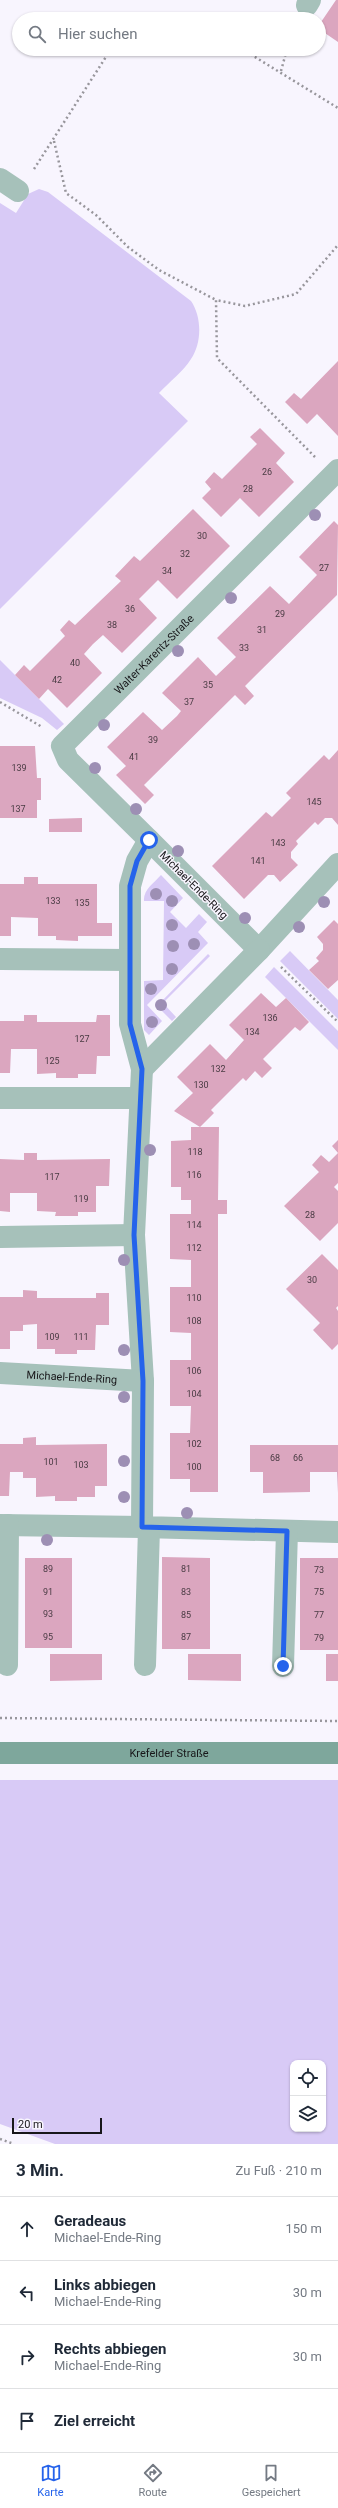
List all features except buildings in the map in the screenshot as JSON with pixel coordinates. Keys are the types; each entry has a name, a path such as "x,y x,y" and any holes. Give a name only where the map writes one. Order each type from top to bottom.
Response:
{"main road":[{"name":"Krefelder Straße","path":"0,1753 338,1753"}],"street":[{"path":"0,179 18,191"},
{"name":"Walter-Karentz-Straße","path":"62,746 336,473"},
{"path":"62,746 68,760 149,840"},
{"name":"Michael-Ende-Ring","path":"145,1666 146,1527 143,1381 134,1235 142,1069 130,1024 129,960 130,886 137,861 149,840 259,950"},
{"path":"142,1069 259,950 338,864"},
{"path":"0,959 129,960"},
{"path":"0,1098 140,1098"},
{"path":"0,1237 134,1235"},
{"name":"Michael-Ende-Ring","path":"0,1373 143,1381"},
{"path":"8,1666 4,1525 338,1532"},
{"path":"283,1666 287,1531"}],"path":[{"path":"18,191 54,141 107,56"},
{"path":"254,56 281,71 338,108"},
{"path":"281,71 285,56"},
{"path":"54,141 66,193 96,215 128,247 159,270 216,300 245,306 296,294 338,245"},
{"path":"216,300 217,358 336,473"},
{"path":"0,702 39,724 62,746"},
{"path":"259,950 278,964 338,1022"},
{"path":"0,1718 338,1721"},
{"path":"0,2139 14,2144"}],"shaded area":[{"path":"39,189 48,192 191,301 195,307 199,322 199,338 195,353 188,364 159,393 188,421 0,609 0,203 16,213 28,194"},
{"path":"0,660 64,724 57,730 42,718 0,698"},
{"path":"161,875 183,898 170,912 186,928 199,914 207,922 198,932 208,943 147,1005 162,1021 149,1035 144,1030 144,981 163,980 164,901 144,901 144,897 145,893"},
{"path":"290,951 338,1000 338,1019 280,961"},
{"path":"208,954 210,956 163,1003 176,1017 172,1021 157,1006"},
{"path":"274,967 338,1031 338,1050 265,977"},
{"path":"0,1780 338,1780 338,2144 55,2144 0,2124"}],"route":[{"path":"149,840 132,873 130,886 130,1024 142,1069 134,1235 143,1381 142,1527 287,1531 283,1666"}]}
